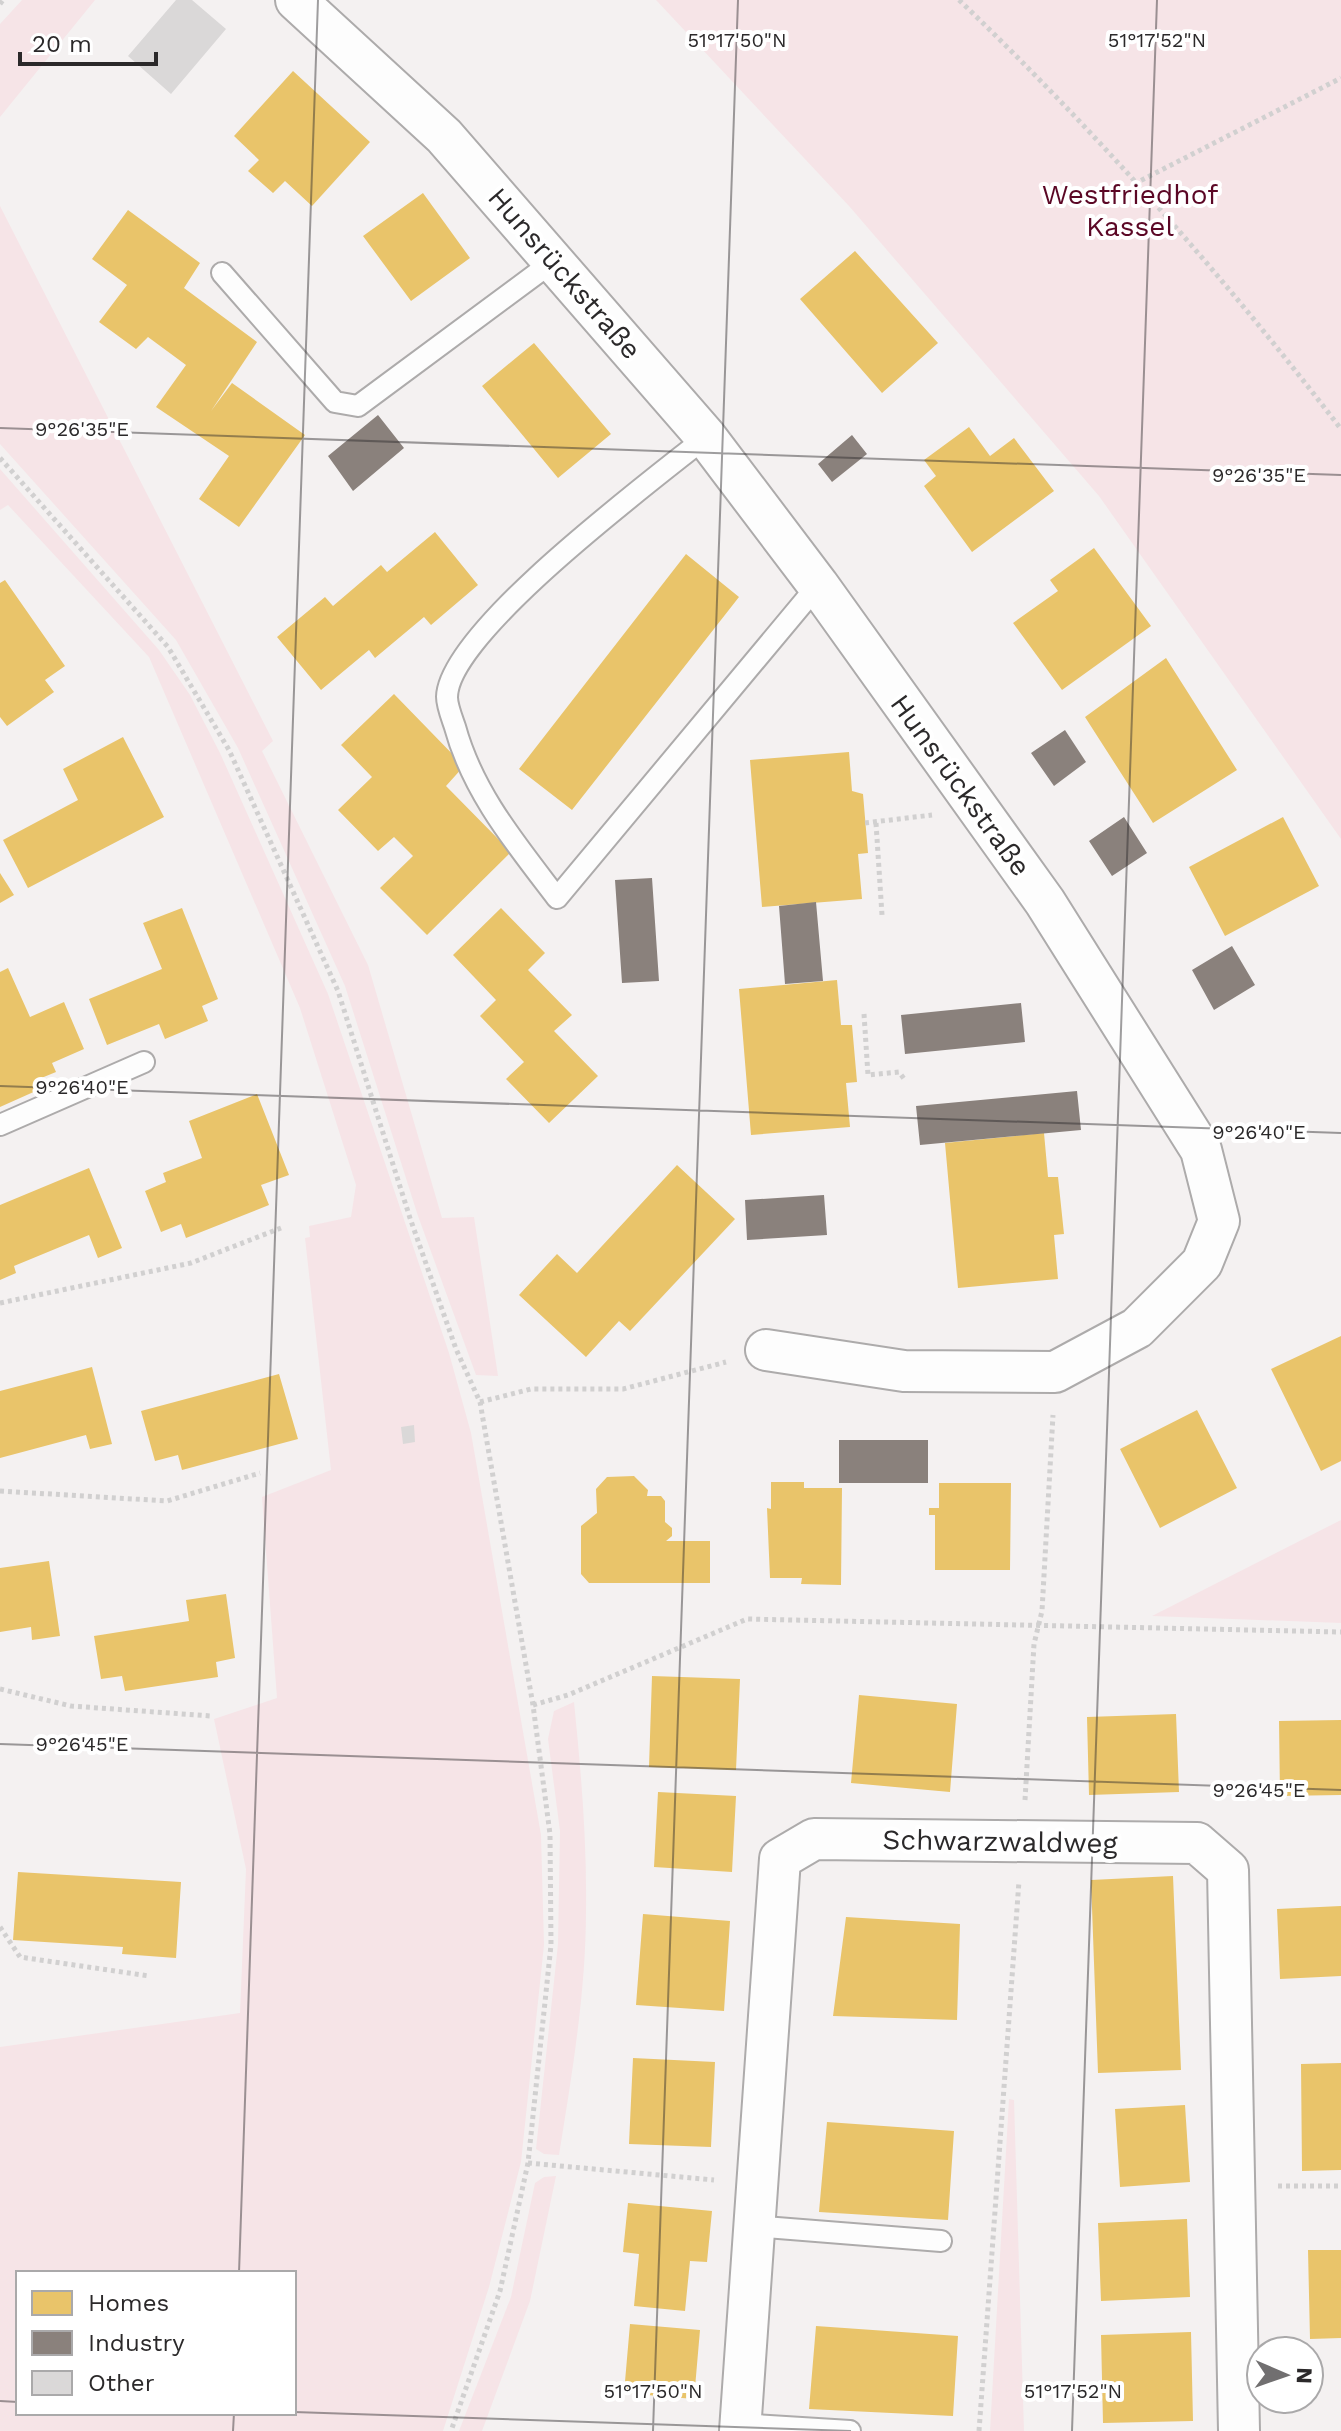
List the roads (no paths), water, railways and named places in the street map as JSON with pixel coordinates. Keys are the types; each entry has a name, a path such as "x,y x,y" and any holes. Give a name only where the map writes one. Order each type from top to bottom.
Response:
{"street":[{"name":"Hunsrückstraße","path":"296,0 444,136 706,437 818,585 1045,902 1201,1150 1219,1221 1202,1263 1137,1328 1055,1372 904,1371 766,1350"},
{"name":"Schwarzwaldweg","path":"740,2427 780,1859 814,1839 1197,1843 1228,1870 1239,2431"}],"lane":[{"path":"222,273 335,402 358,406 555,260"},
{"path":"706,437 545,567 465,652 447,696 461,751 491,811 557,898 818,585"},
{"path":"0,1125 144,1062"},
{"path":"753,2226 941,2241"},
{"path":"740,2427 850,2431"}],"park label":[{"name":"Westfriedhof Kassel","path":"1130,210"}]}
